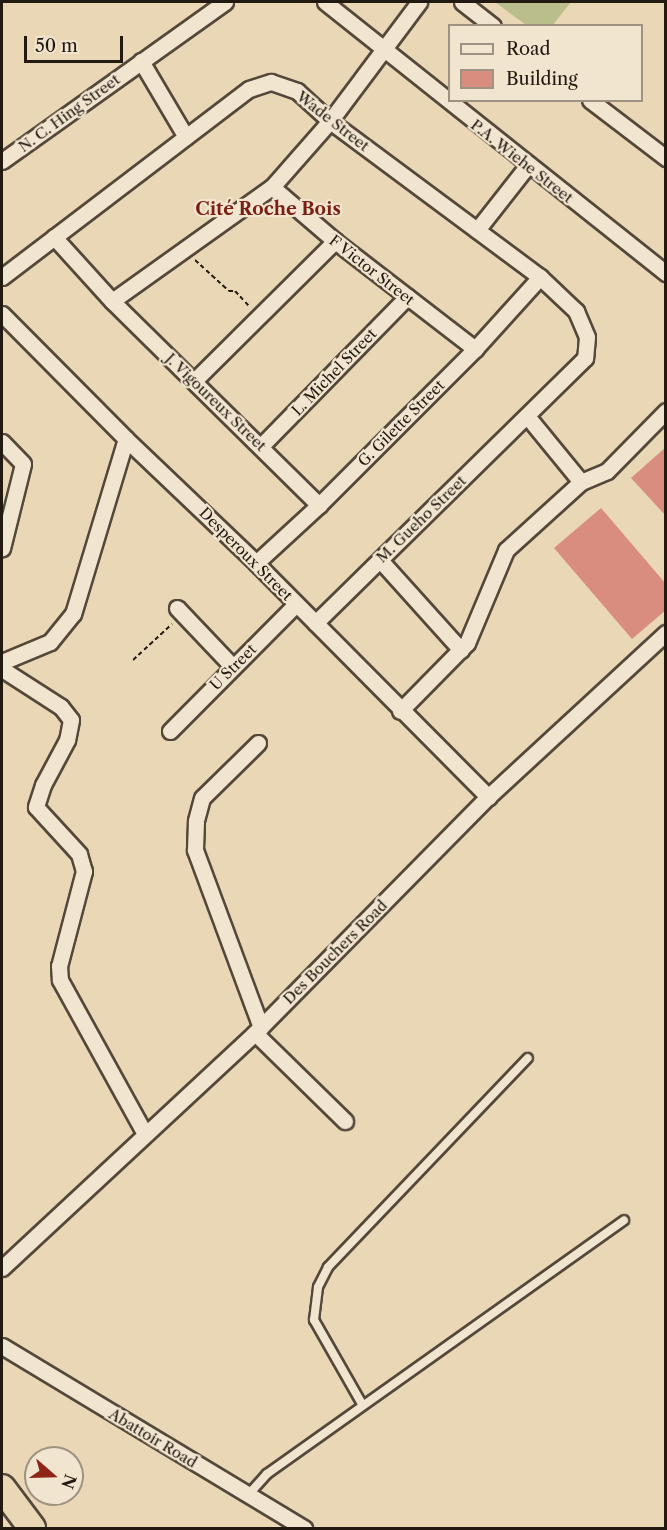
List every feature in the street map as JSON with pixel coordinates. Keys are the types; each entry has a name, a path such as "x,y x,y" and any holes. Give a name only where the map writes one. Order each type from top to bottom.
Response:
{"highway":[{"path":"2,1488 32,1528"}],"street":[{"name":"N. C. Hing Street","path":"2,161 225,2"},
{"name":"P.A. Wiehe Street","path":"325,2 448,102"},
{"path":"112,301 272,187 330,120 419,2"},
{"path":"462,2 490,24"},
{"path":"141,61 186,137"},
{"name":"Wade Street","path":"2,278 249,89 272,82 297,91 330,120 540,277 576,311 587,337"},
{"name":"P.A. Wiehe Street","path":"448,102 666,273"},
{"path":"593,102 666,158"},
{"path":"477,231 528,165"},
{"name":"F Victor Street","path":"272,187 335,242 475,350"},
{"name":"J. Vigoureux Street","path":"54,237 112,301 319,505"},
{"path":"195,381 335,242"},
{"name":"G. Gilette Street","path":"256,563 319,505 475,350 540,277"},
{"name":"L. Michel Street","path":"261,446 407,297"},
{"name":"Desperoux Street","path":"2,314 126,439 256,563 400,711 488,797"},
{"name":"M. Gueho Street","path":"315,623 585,358 587,337"},
{"path":"400,711 467,643 506,550 581,482 607,471 666,411"},
{"path":"527,416 581,482"},
{"path":"2,662 51,642 73,614 126,439"},
{"path":"2,442 23,464 2,548"},
{"path":"380,560 460,650"},
{"name":"U Street","path":"170,731 296,604"},
{"path":"180,611 234,667"},
{"name":"Des Bouchers Road","path":"2,1268 258,1030 488,797 666,633"},
{"path":"2,669 62,707 71,720 67,740 43,785 36,807 79,854 84,870 59,966 60,980 145,1134"},
{"path":"258,743 202,798 196,821 195,850 258,1030 345,1121"},
{"name":"Abattoir Road","path":"2,1346 304,1528"}],"lane":[{"path":"362,1404 314,1320 318,1287 328,1267 528,1058"},
{"path":"248,1495 267,1474 362,1404 624,1220"}],"path":[{"path":"184,250 229,291 235,291 259,316"},
{"path":"133,660 180,611"}],"green space":[{"path":"495,2 571,2 554,24 525,24"}],"building":[{"path":"666,447 666,516 631,478"},
{"path":"601,508 666,584 666,610 632,639 554,548"}],"district":[{"name":"Cité Roche Bois","path":"268,209"}]}
